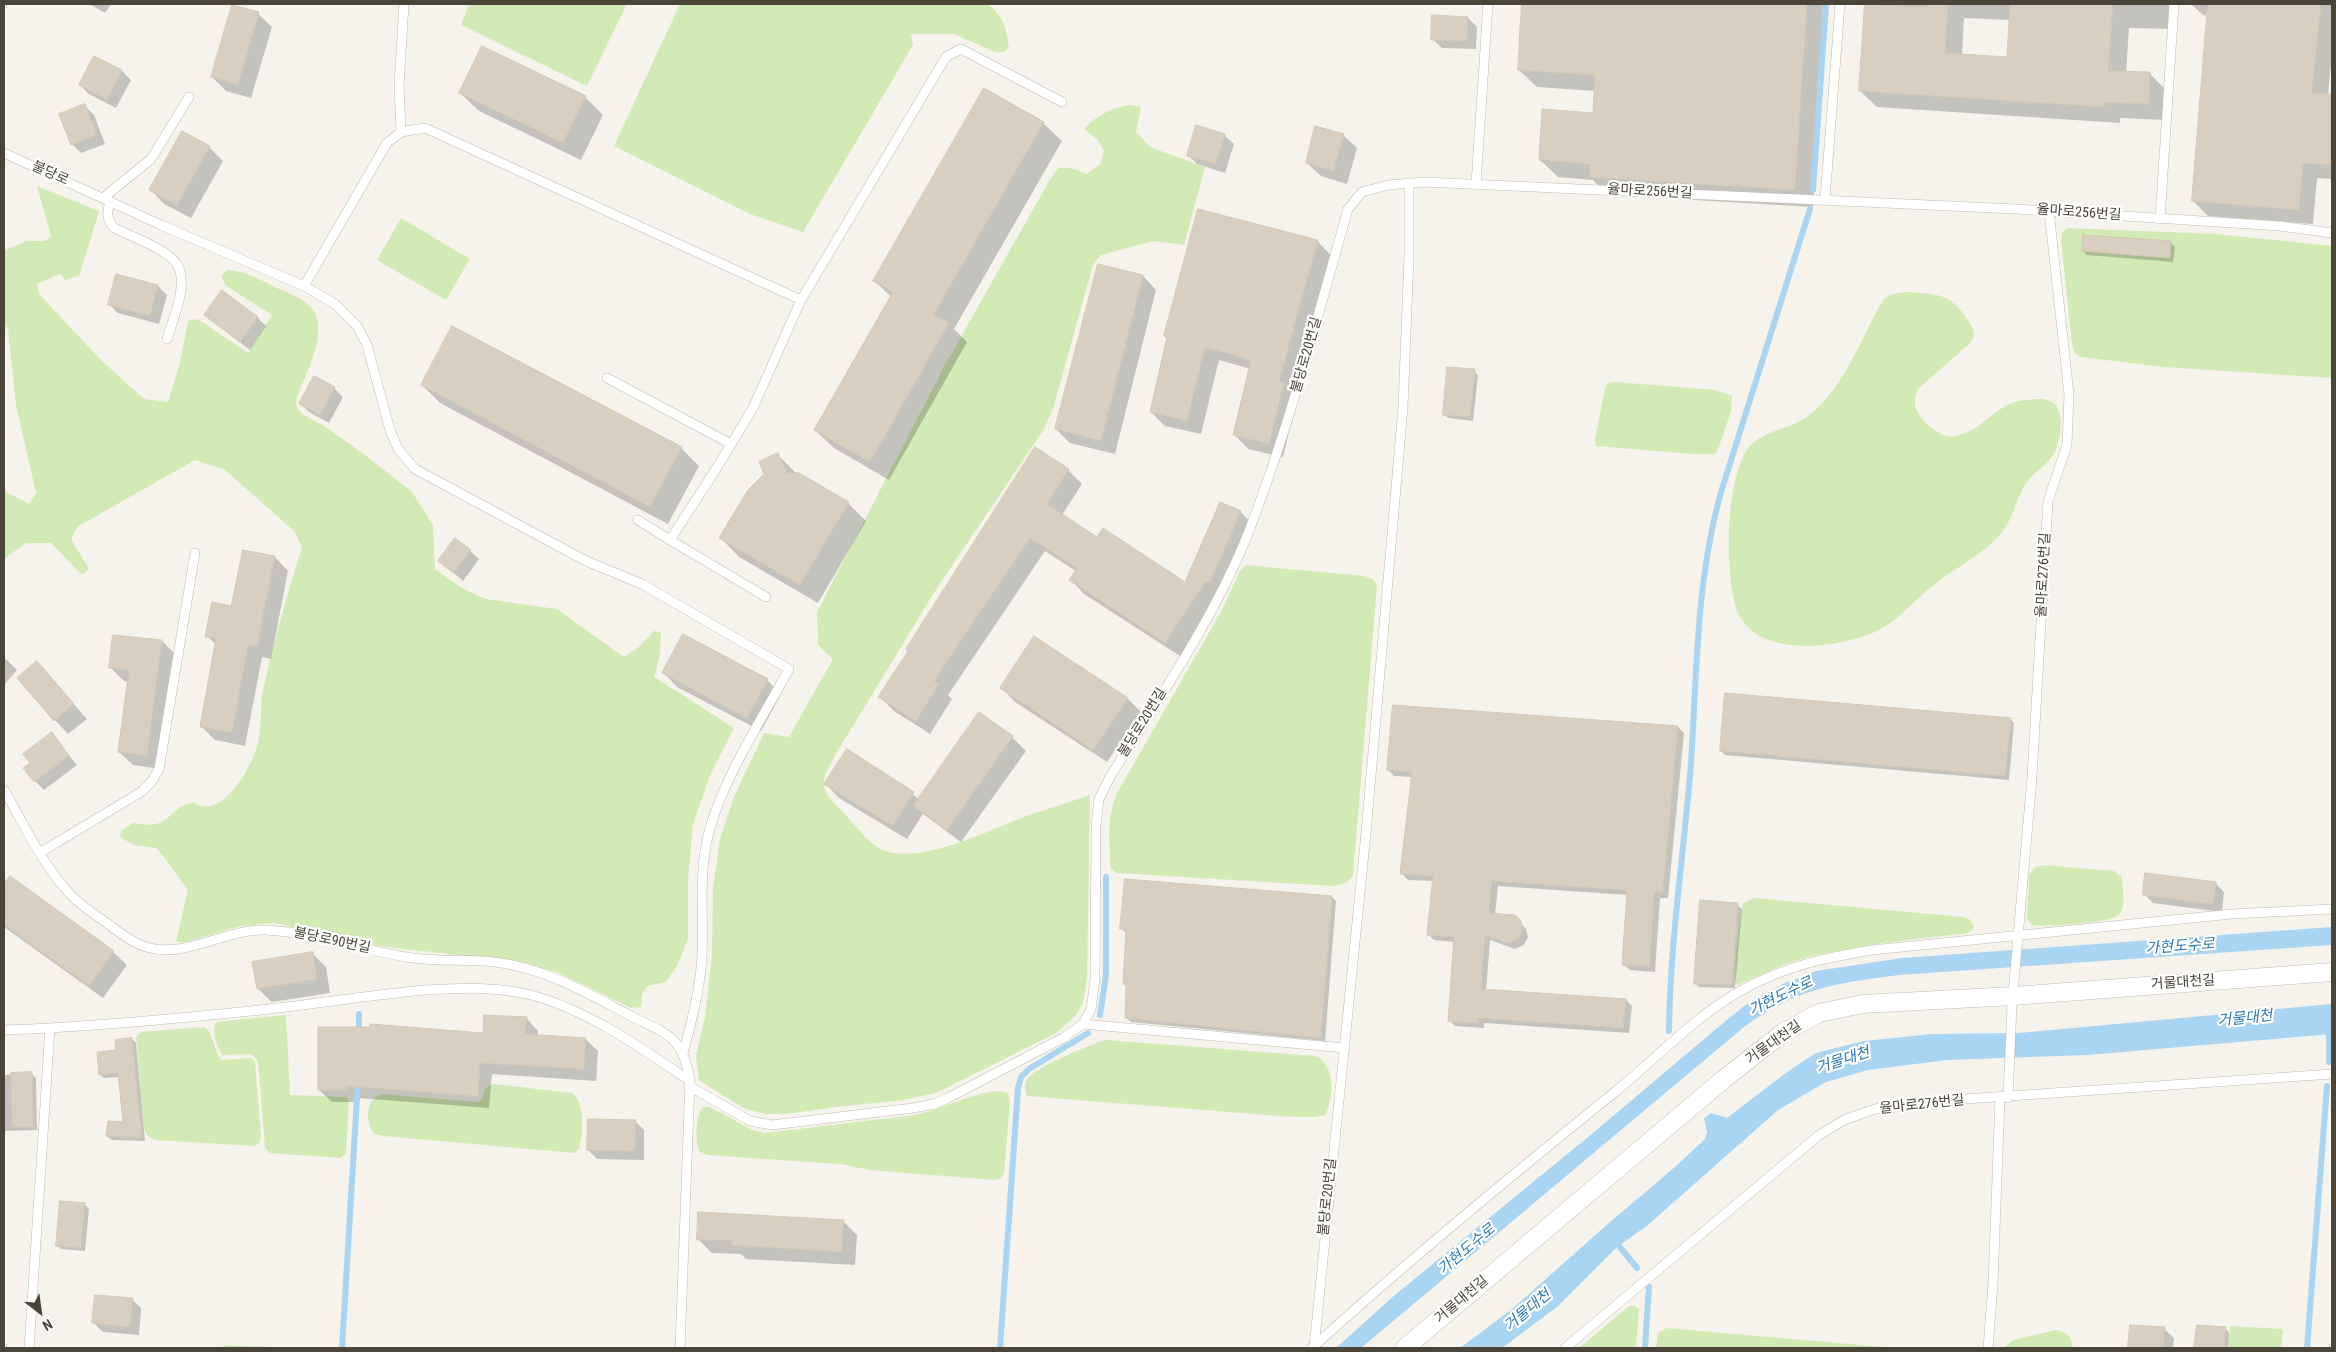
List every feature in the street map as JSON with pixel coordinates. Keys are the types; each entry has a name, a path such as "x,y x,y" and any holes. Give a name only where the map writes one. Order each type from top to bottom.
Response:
{"street":[{"name":"거물대천길","path":"1405,1348 1724,1079 1784,1032 1819,1014 1863,1004 2013,996 2332,972"}],"lane":[{"path":"401,132 399,84 404,4"},
{"path":"1476,184 1488,4"},
{"path":"1825,200 1840,4"},
{"path":"2160,219 2174,4"},
{"path":"670,540 753,408 801,300 946,57 961,49 1062,102"},
{"path":"167,338 179,292 180,277 178,265 170,257 157,249 114,228 108,220 103,198 151,159 189,97"},
{"path":"304,286 386,143 401,132 425,128 801,300"},
{"name":"불당로","path":"4,153 304,286 335,304 357,326 366,345 390,430 398,449 414,469 586,561 642,584 789,669 731,776 709,832 701,895 702,956 697,1005 683,1052"},
{"name":"율마로256번길","path":"1362,192 1388,185 1409,183 1476,184 2049,211 2280,226 2332,233"},
{"name":"불당로20번길","path":"1313,1347 1345,1048 1403,407 1409,257 1409,183"},
{"name":"불당로20번길","path":"1083,1024 1091,1009 1096,980 1096,825 1099,799 1110,777 1188,650 1244,542 1307,360 1348,209 1362,192"},
{"name":"율마로276번길","path":"1988,1348 2017,939 2032,778 2048,501 2067,445 2070,420 2049,211"},
{"path":"607,378 731,444"},
{"path":"638,520 766,596"},
{"path":"41,852 140,792 152,781 159,769 195,553"},
{"name":"불당로90번길","path":"4,790 41,852 70,893 126,938 144,947 164,950 182,949 241,932 263,930 285,932 406,957 495,962 533,970 578,988 661,1031 675,1042 683,1052"},
{"path":"1313,1347 1419,1252 1622,1086 1689,1028 1741,991 1777,973 1814,960 1872,950 2017,939 2232,914 2332,909"},
{"path":"4,1030 50,1028 260,1010 385,994 494,987 532,995 575,1011 614,1032 750,1121 772,1125 934,1104 1063,1038 1083,1024 1345,1048"},
{"path":"29,1348 50,1028"},
{"path":"680,1348 690,1083 688,1066 683,1052"},
{"name":"율마로276번길","path":"1565,1348 1794,1154 1844,1120 1884,1107 1921,1102 2332,1074"}],"green space":[{"path":"469,4 627,4 587,86 461,25"},
{"path":"680,4 986,4 996,12 1003,22 1009,47 1004,52 995,52 954,34 911,34 913,45 803,232 750,214 614,146"},
{"path":"1130,105 1141,107 1136,132 1150,147 1205,167 1184,245 1153,241 1101,255 1093,265 1053,409 1044,429 937,588 837,752 824,779 825,791 829,797 865,837 879,848 895,853 934,850 956,844 1032,814 1090,795 1087,978 1083,1003 1076,1015 1056,1033 936,1093 903,1100 787,1114 765,1114 743,1108 699,1080 696,1057 705,1017 712,954 713,889 720,839 733,799 764,733 789,737 833,659 818,645 817,612 945,365 1048,183 1058,168 1071,168 1087,174 1100,164 1104,151 1097,139 1084,129 1105,113"},
{"path":"37,186 99,211 79,276 65,280 60,274 37,284 39,294 100,359 144,399 168,402 180,363 188,321 198,319 248,353 272,315 226,286 221,276 227,270 253,276 296,297 313,310 317,319 318,329 314,353 297,397 296,405 302,414 324,426 361,452 412,492 433,525 435,569 462,588 486,599 557,609 624,657 638,648 654,631 661,632 660,654 654,677 734,728 711,773 693,824 688,879 688,939 677,966 666,982 647,986 642,995 641,1007 631,1008 559,973 523,962 385,947 275,923 240,926 186,942 176,942 188,890 157,848 134,845 120,837 122,830 133,823 146,825 162,822 183,806 193,802 203,806 213,805 223,800 232,791 247,770 258,743 263,690 281,618 302,547 294,531 225,470 195,460 77,527 71,539 89,569 82,575 51,543 26,543 4,559 4,491 29,504 36,493 16,405 8,329 4,324 4,251 26,241 45,241 51,236"},
{"path":"401,218 470,259 446,300 377,260"},
{"path":"2067,228 2216,234 2332,246 2332,378 2164,367 2081,357 2075,353 2072,344 2061,241 2062,233"},
{"path":"1906,292 1936,295 1950,300 1965,316 1974,334 1973,339 1968,345 1918,389 1915,406 1924,421 1942,435 1951,437 1970,431 2012,403 2037,399 2047,400 2054,404 2060,413 2059,440 2056,449 2050,459 2026,483 2011,518 1998,537 1976,556 1936,583 1885,626 1862,637 1825,645 1806,646 1769,640 1754,632 1742,620 1736,609 1731,583 1729,557 1730,512 1735,482 1744,455 1756,440 1800,421 1821,405 1832,392 1851,362 1883,300 1892,294"},
{"path":"1608,383 1715,390 1732,396 1731,412 1715,454 1596,446 1595,440 1605,388"},
{"path":"1246,565 1364,576 1373,579 1377,585 1353,876 1346,883 1333,886 1117,873 1111,869 1109,840 1111,813 1116,795 1222,610 1240,571"},
{"path":"2044,865 2114,871 2121,876 2123,885 2123,901 2120,914 2093,922 2064,925 2032,925 2027,919 2029,876 2034,868"},
{"path":"1754,898 1963,917 1969,919 1974,926 1972,931 1967,933 1883,943 1810,956 1785,964 1737,985 1735,970 1738,932 1743,903"},
{"path":"286,1015 290,1095 347,1097 349,1102 346,1153 341,1158 270,1153 265,1148 258,1061 251,1054 222,1055 216,1043 214,1030 216,1022"},
{"path":"204,1027 208,1030 221,1060 251,1058 255,1062 261,1135 260,1142 254,1146 155,1140 148,1136 144,1129 136,1037 141,1032"},
{"path":"1106,1040 1315,1056 1327,1066 1330,1074 1331,1091 1328,1108 1325,1115 1292,1117 1027,1096 1025,1089 1028,1078 1041,1068 1065,1056"},
{"path":"494,1084 572,1093 580,1104 582,1119 582,1135 579,1149 574,1153 384,1136 374,1134 371,1129 368,1111 372,1101 382,1094 478,1102 483,1098 487,1087"},
{"path":"996,1091 1007,1092 1010,1100 1004,1173 1000,1179 871,1170 839,1164 707,1155 699,1151 698,1146 697,1123 703,1107 710,1107 752,1130 765,1133 915,1115 975,1095"},
{"path":"1629,1306 1635,1306 1639,1309 1636,1348 1579,1348"},
{"path":"2230,1326 2283,1329 2281,1348 2228,1348"},
{"path":"1666,1328 1895,1348 1656,1348 1658,1333"},
{"path":"2056,1330 2068,1336 2073,1348 2004,1348 2013,1340"},
{"path":"225,1345 287,1348 222,1348"}],"water":[{"name":"가현도수로","path":"2332,927 2332,945 1899,975 1836,985 1800,996 1763,1014 1744,1027 1361,1348 1336,1348 1396,1294 1593,1133 1744,1006 1785,983 1816,971 1902,958"},
{"name":"거물대천","path":"2332,1004 2332,1034 2087,1055 1947,1060 1868,1070 1826,1082 1778,1110 1648,1225 1617,1247 1558,1306 1502,1348 1460,1348 1511,1310 1705,1139 1707,1132 1704,1118 1711,1113 1727,1118 1787,1072 1816,1053 1864,1041 1932,1034 2019,1033"}],"building":[{"path":"1522,4 1807,4 1795,190 1589,177 1590,164 1539,160 1542,109 1593,113 1595,75 1518,70"},
{"path":"1865,4 1927,7 1927,4 1948,4 1945,53 2007,57 2010,4 2113,4 2108,71 2150,72 2149,104 2104,102 2104,107 1859,91"},
{"path":"2208,4 2321,4 2312,93 2332,94 2332,165 2303,163 2299,210 2192,201"},
{"path":"232,5 259,12 238,85 211,77"},
{"path":"1432,15 1468,17 1467,41 1431,40"},
{"path":"482,46 586,96 563,143 459,93"},
{"path":"94,56 122,70 107,100 79,85"},
{"path":"984,88 1044,122 934,314 949,323 870,462 814,430 893,292 873,281"},
{"path":"85,104 97,135 71,145 59,114"},
{"path":"1196,125 1225,134 1216,164 1187,156"},
{"path":"1315,126 1344,134 1334,171 1306,163"},
{"path":"182,131 210,146 177,205 149,190"},
{"path":"1198,209 1318,240 1279,381 1284,382 1269,444 1233,435 1251,360 1205,347 1187,421 1150,412 1167,337 1164,336"},
{"path":"2083,235 2171,241 2170,258 2082,251"},
{"path":"1098,264 1143,275 1101,441 1055,429"},
{"path":"116,274 158,285 150,316 108,305"},
{"path":"222,290 258,317 240,342 204,315"},
{"path":"452,326 682,447 650,507 421,385"},
{"path":"1447,367 1475,369 1470,417 1443,415"},
{"path":"314,376 335,387 320,415 299,404"},
{"path":"1035,447 1069,469 1047,504 1097,537 1103,528 1185,582 1220,502 1241,511 1210,583 1206,581 1165,643 1069,580 1077,568 1030,538 934,681 939,684 916,721 878,697 908,651 906,649"},
{"path":"778,453 787,473 799,473 849,502 800,585 719,538 748,490 764,474 759,462"},
{"path":"455,538 471,550 453,573 438,561"},
{"path":"243,550 275,556 257,646 248,644 232,733 200,727 216,638 205,637 212,602 231,606"},
{"path":"683,634 768,679 747,718 662,673"},
{"path":"113,635 162,640 147,756 118,752 129,670 109,668"},
{"path":"1034,636 1128,698 1093,750 1000,688"},
{"path":"37,661 74,704 54,721 17,678"},
{"path":"1725,693 2011,718 2005,776 1720,751"},
{"path":"1393,705 1678,726 1663,893 1654,892 1650,966 1622,965 1627,890 1492,881 1489,913 1515,915 1521,921 1522,931 1518,939 1508,943 1485,935 1481,989 1626,999 1623,1028 1478,1018 1478,1023 1448,1021 1454,937 1427,935 1433,876 1400,874 1412,772 1387,770"},
{"path":"979,712 1013,736 947,830 913,806"},
{"path":"52,732 69,756 34,782 23,768 30,763 23,754"},
{"path":"847,749 914,792 893,826 824,784"},
{"path":"2145,873 2216,882 2213,904 2143,895"},
{"path":"10,876 114,951 89,986 4,925 4,884"},
{"path":"1125,879 1332,896 1321,1038 1125,1018 1126,984 1123,984 1126,930 1120,929"},
{"path":"1700,900 1738,903 1732,985 1694,984"},
{"path":"313,952 317,979 257,989 252,962"},
{"path":"484,1015 527,1017 525,1034 586,1038 584,1069 480,1063 478,1096 346,1086 346,1090 318,1090 318,1027 370,1027 370,1024 483,1033"},
{"path":"132,1038 142,1138 106,1136 108,1121 123,1122 118,1073 99,1075 97,1052 116,1050 115,1040"},
{"path":"32,1072 33,1127 12,1127 11,1073"},
{"path":"588,1119 636,1120 635,1151 587,1150"},
{"path":"60,1201 85,1203 81,1248 56,1246"},
{"path":"698,1212 844,1220 842,1252 731,1245 732,1240 697,1240"},
{"path":"95,1295 133,1298 130,1327 92,1323"},
{"path":"2130,1325 2165,1327 2163,1348 2128,1348"},
{"path":"2197,1325 2226,1327 2224,1348 2194,1348"}],"waterway":[{"path":"1813,190 1826,4"},
{"path":"1669,1031 1672,964 1691,763 1699,625 1707,557 1722,489 1810,209"},
{"path":"1100,1015 1106,975 1106,877"},
{"path":"359,1014 359,1036"},
{"path":"2329,1026 2329,1062"},
{"path":"1000,1348 1018,1088 1021,1077 1029,1069 1088,1033"},
{"path":"342,1348 358,1081"},
{"path":"2307,1348 2327,1086"},
{"path":"1614,1240 1637,1268"},
{"path":"1645,1348 1649,1287"}]}
